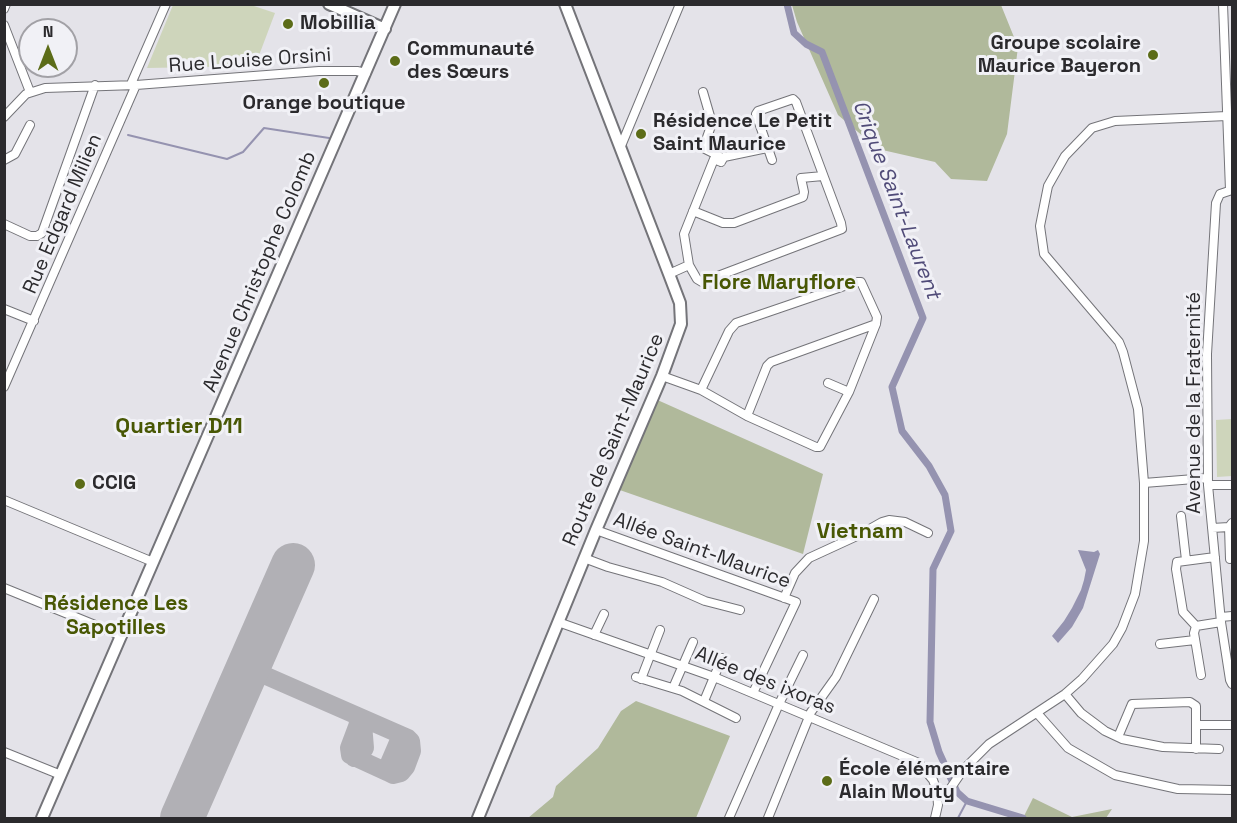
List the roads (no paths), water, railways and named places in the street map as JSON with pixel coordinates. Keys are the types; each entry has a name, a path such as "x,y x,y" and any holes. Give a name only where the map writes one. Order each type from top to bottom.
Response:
{"street":[{"name":"Rue Edgard Milien","path":"4,387 34,321 166,4"},
{"path":"329,4 385,29"},
{"name":"Avenue Christophe Colomb","path":"42,819 395,4"},
{"name":"Route de Saint-Maurice","path":"478,819 584,558 662,376 681,324 680,303 565,4"},
{"path":"621,146 680,4"},
{"path":"1223,4 1231,190"},
{"path":"4,25 30,92 5,115"},
{"name":"Rue Louise Orsini","path":"30,92 51,87 133,85 319,71 366,73"},
{"path":"4,224 30,236 42,233 95,85"},
{"path":"703,92 712,120 704,147 720,156 721,162"},
{"path":"721,162 714,159 684,237 689,264 698,280 704,282 841,231 842,225 793,99 756,112 772,160"},
{"path":"935,819 939,797 950,789 963,770 989,744 1065,694 1082,679 1113,644 1135,594 1144,541 1144,483 1138,410 1119,342 1044,254 1040,226 1048,186 1065,156 1092,128 1115,121 1227,116"},
{"path":"4,160 15,154 30,125"},
{"path":"721,162 724,157 767,148"},
{"path":"693,211 723,223 734,223 803,197 801,178 823,176"},
{"name":"Avenue de la Fraternité","path":"1231,190 1220,194 1216,203 1214,222 1207,354 1207,481 1221,620 1230,680 1233,684"},
{"path":"669,274 689,264"},
{"path":"662,376 701,390 747,416 820,447 849,392 876,324 876,317 863,284 859,281 736,323 729,331 701,390"},
{"path":"4,309 34,321"},
{"path":"747,416 771,362 876,324"},
{"path":"828,383 849,392"},
{"path":"1144,483 1207,481 1233,485"},
{"path":"4,500 153,562"},
{"path":"1181,516 1186,560"},
{"path":"784,598 795,573 809,558 860,536 882,522 889,520 905,522 928,533"},
{"path":"1212,528 1231,525 1230,560"},
{"name":"Allée Saint-Maurice","path":"596,530 796,602 753,693"},
{"path":"1196,626 1183,612 1176,569 1177,562 1215,557"},
{"path":"584,558 662,582 705,601 740,610"},
{"path":"4,588 122,636"},
{"path":"768,819 809,717 836,677 874,599"},
{"path":"594,635 604,614"},
{"path":"1196,626 1233,616"},
{"name":"Allée des ixoras","path":"558,622 714,677 919,763 933,780 939,797"},
{"path":"1196,626 1194,633 1201,675"},
{"path":"660,630 638,678 673,688 736,718"},
{"path":"1160,644 1195,640"},
{"path":"673,688 693,642"},
{"path":"729,819 778,704 803,655"},
{"path":"704,702 722,658"},
{"path":"1065,694 1081,713 1105,731 1118,737 1137,743 1220,749"},
{"path":"1118,737 1130,706 1135,702 1193,703 1196,706 1196,749"},
{"path":"1036,713 1068,748 1115,775 1178,789 1233,790"},
{"path":"1196,725 1233,724"},
{"path":"4,752 61,775"}],"water":[{"path":"1078,550 1094,552 1098,550 1100,554 1083,608 1072,627 1058,643 1052,636 1072,608 1084,580 1086,570"}],"waterway":[{"name":"Crique Saint-Laurent","path":"787,4 794,33 806,44 822,52 923,318 892,387 902,431 929,466 945,495 951,531 933,569 930,722 939,752 957,792 967,801 1023,818"},
{"path":"128,135 227,159 243,152 264,128 329,138"},
{"path":"958,818 967,801"}],"place":[{"name":"Mobillia","path":"288,24"},
{"name":"Groupe scolaire Maurice Bayeron","path":"1153,55"},
{"name":"Communauté des Sœurs","path":"395,61"},
{"name":"Orange boutique","path":"324,83"},
{"name":"Résidence Le Petit Saint Maurice","path":"641,134"},
{"name":"CCIG","path":"80,484"},
{"name":"École élémentaire Alain Mouty","path":"827,781"}],"district":[{"name":"Flore Maryflore","path":"779,283"},
{"name":"Quartier D11","path":"179,427"},
{"name":"Vietnam","path":"860,532"},
{"name":"Résidence Les Sapotilles","path":"116,616"}]}
